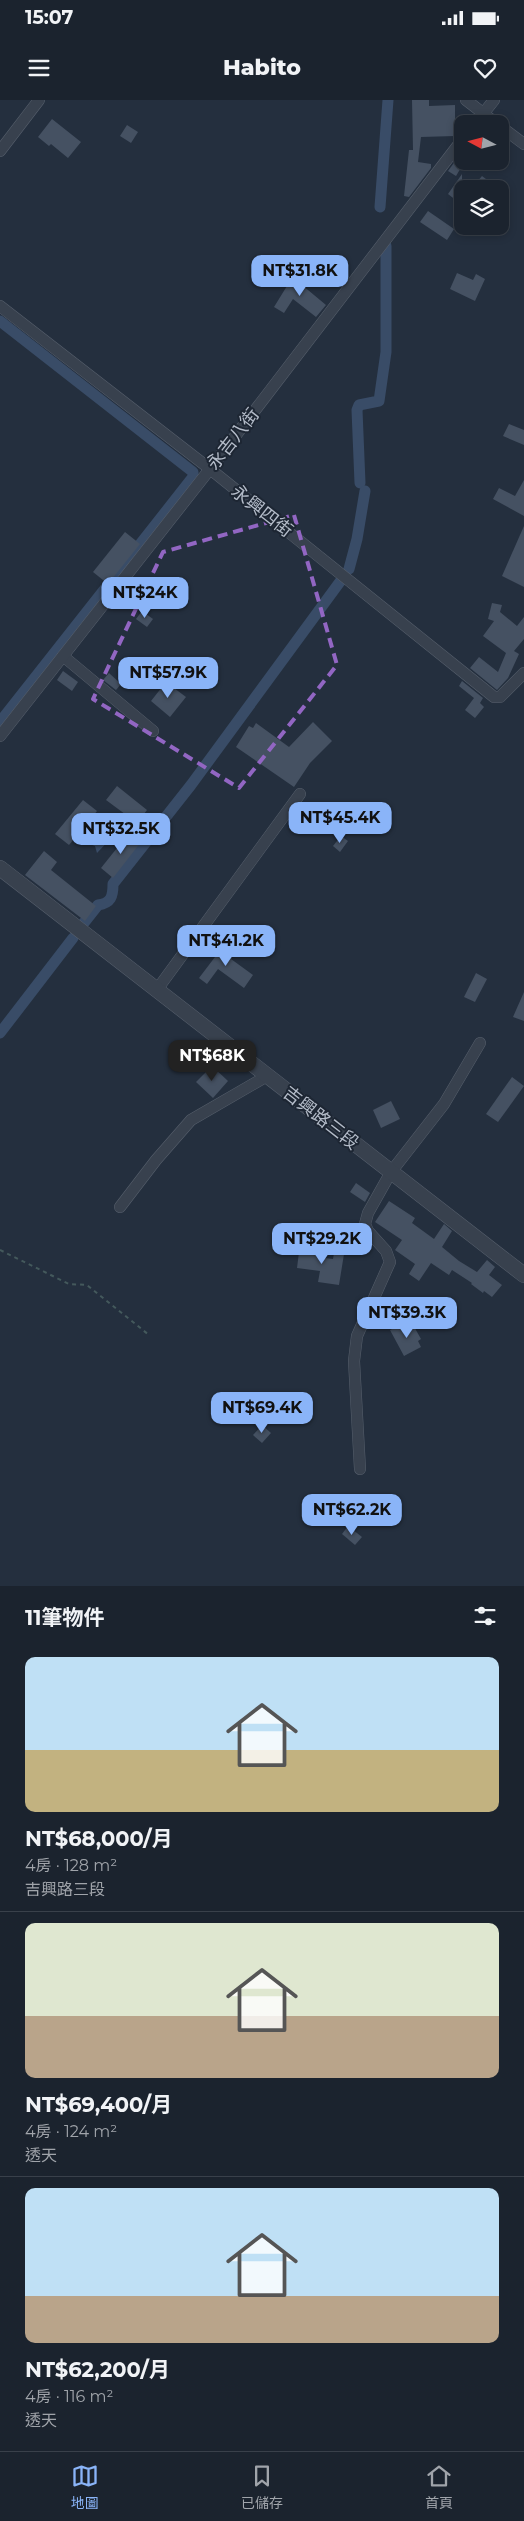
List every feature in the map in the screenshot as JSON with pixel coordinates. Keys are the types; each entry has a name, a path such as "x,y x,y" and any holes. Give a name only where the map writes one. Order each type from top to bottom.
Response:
{"street":[{"path":"0,151 39,100"},
{"path":"466,100 486,115"},
{"path":"483,113 494,100"},
{"path":"509,133 524,144"},
{"name":"永吉八街","path":"0,736 210,470 454,150"},
{"name":"永興四街","path":"0,306 210,470 494,697 500,696 524,673"},
{"path":"64,656 153,731"},
{"path":"156,991 300,794"},
{"name":"吉興路三段","path":"0,868 524,1275"},
{"path":"360,1469 354,1361 357,1336 390,1262 386,1251 368,1231 365,1224 368,1213 391,1172 444,1104 480,1043"},
{"path":"120,1207 156,1160 191,1120 267,1076"}],"path":[{"path":"0,1250 69,1284 86,1285 149,1335"}],"highlighted area":[{"path":"294,515 337,665 239,788 93,699 163,552"}],"water":[{"path":"108,817 116,826 115,834 97,853 95,846 87,843 96,835 99,823 103,818"}],"building":[{"path":"412,100 429,100 429,106 455,105 454,136 421,137 418,162 431,164 431,168 409,197 404,196 409,150 413,150"},
{"path":"52,119 81,142 68,158 51,144 49,146 38,137"},
{"path":"127,125 138,132 131,143 120,136"},
{"path":"454,163 454,170 460,170 456,176 448,171"},
{"path":"482,176 487,180 479,180"},
{"path":"454,185 454,199 448,194"},
{"path":"428,211 454,229 447,240 420,222"},
{"path":"295,273 305,280 302,285 326,305 316,317 293,299 284,313 274,307"},
{"path":"457,273 473,280 476,274 485,279 475,301 450,289"},
{"path":"509,424 524,430 524,445 503,436"},
{"path":"524,480 524,516 493,499 499,488 515,496"},
{"path":"524,526 524,587 502,576"},
{"path":"125,532 140,544 108,584 93,572"},
{"path":"492,603 502,605 500,612 517,626 524,617 524,639 514,651 519,654 508,678 497,690 470,668 479,657 498,672 506,653 483,636 494,621 488,619"},
{"path":"142,611 153,619 147,627 136,619"},
{"path":"63,671 78,682 72,691 57,680"},
{"path":"109,673 121,684 116,690 103,680"},
{"path":"462,681 483,698 480,703 484,707 475,718 465,710 474,698 459,686"},
{"path":"166,682 186,697 170,717 151,701"},
{"path":"313,722 332,741 310,763 294,787 236,747 249,726 253,728 256,723 289,747"},
{"path":"117,786 147,810 137,823 106,800"},
{"path":"83,800 97,811 69,845 55,834"},
{"path":"129,833 141,842 113,878 101,868"},
{"path":"341,836 348,841 340,852 333,846"},
{"path":"44,851 57,862 51,870 96,906 85,921 25,875"},
{"path":"225,939 232,945 226,952 233,956 231,959 253,975 244,988 218,969 207,984 199,978 215,957 213,955"},
{"path":"476,973 487,979 475,1002 464,997"},
{"path":"524,992 524,1021 513,1017"},
{"path":"212,1066 228,1081 213,1098 196,1082"},
{"path":"512,1077 524,1086 498,1122 486,1114"},
{"path":"391,1101 400,1119 381,1128 373,1110"},
{"path":"356,1183 370,1193 365,1202 350,1192"},
{"path":"389,1201 415,1218 412,1223 434,1239 444,1224 452,1231 442,1247 459,1261 477,1272 487,1260 495,1267 489,1275 502,1285 492,1297 484,1291 483,1293 452,1270 449,1275 431,1263 419,1281 409,1274 415,1264 395,1250 402,1240 375,1222"},
{"path":"305,1244 318,1246 316,1257 333,1259 334,1253 344,1254 339,1285 318,1282 320,1271 297,1268 299,1252 304,1252"},
{"path":"412,1323 421,1339 418,1341 421,1347 404,1356 390,1330 400,1325 402,1328"},
{"path":"262,1425 271,1433 262,1443 253,1435"},
{"path":"348,1526 362,1537 355,1545 342,1534"}],"waterway":[{"path":"380,207 388,100"},
{"path":"360,483 357,410 359,405 379,401 386,352 386,246"},
{"path":"0,321 193,472 193,477 0,722"},
{"path":"349,569 357,539 365,491"},
{"path":"83,924 98,905 106,903 110,899 113,884 191,785 342,579"},
{"path":"0,1033 73,938"}]}
